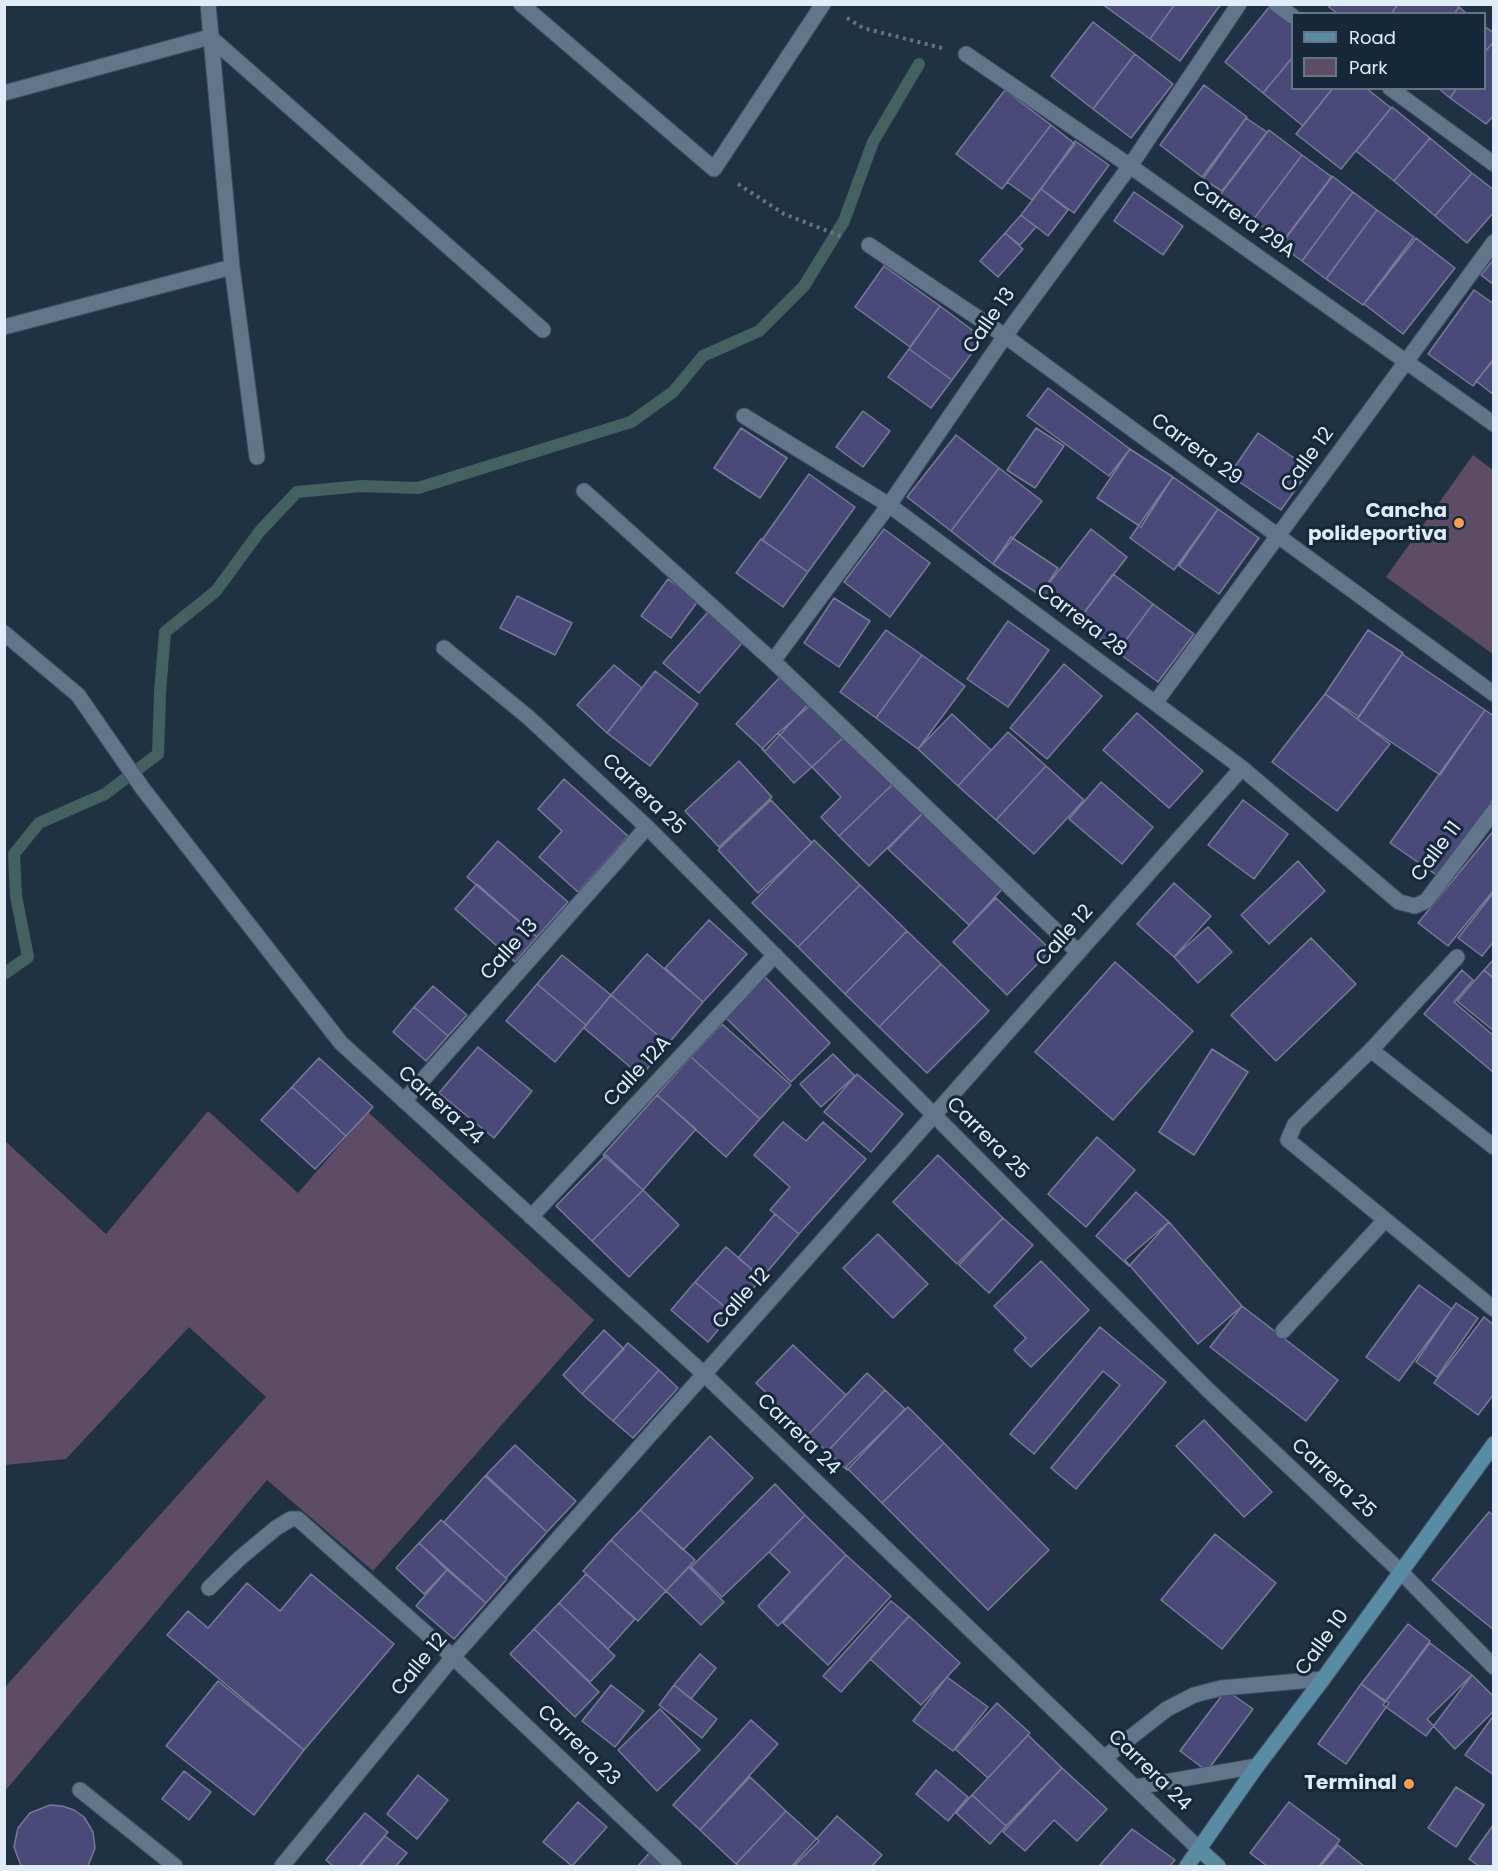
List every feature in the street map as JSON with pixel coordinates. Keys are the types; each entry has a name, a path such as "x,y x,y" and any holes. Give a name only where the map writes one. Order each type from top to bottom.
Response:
{"main road":[{"name":"Calle 10","path":"1187,1866 1257,1766 1494,1444"},
{"name":"Carrera 24","path":"1199,1849 1218,1866"}],"street":[{"path":"208,4 232,267 257,457"},
{"path":"521,4 714,169 823,4"},
{"name":"Calle 13","path":"773,661 889,505 1005,336 1130,166 1239,4"},
{"path":"1276,4 1291,15"},
{"path":"4,93 210,37"},
{"path":"210,37 543,330"},
{"name":"Carrera 29A","path":"966,54 1130,166 1494,424"},
{"path":"1393,90 1494,164"},
{"name":"Calle 12","path":"1155,703 1494,242"},
{"name":"Carrera 29","path":"869,245 1005,336 1494,694"},
{"path":"4,327 232,267"},
{"name":"Carrera 28","path":"744,416 889,505 1242,768 1377,884"},
{"path":"584,492 773,661 1078,952"},
{"name":"Carrera 24","path":"4,633 78,695 143,789 341,1043 704,1374 1199,1849"},
{"name":"Carrera 25","path":"444,648 528,717 647,827 1208,1389 1401,1572 1494,1667"},
{"name":"Calle 12","path":"282,1866 453,1657 1242,768"},
{"name":"Calle 11","path":"1377,884 1399,902 1415,906 1426,901 1494,811"},
{"name":"Calle 13","path":"404,1101 647,827"},
{"name":"Calle 12A","path":"531,1217 775,955"},
{"path":"1456,957 1371,1050 1295,1124 1288,1140 1494,1309"},
{"path":"1371,1050 1494,1147"},
{"path":"1283,1331 1385,1220"},
{"name":"Carrera 23","path":"209,1588 276,1528 291,1519 298,1519 453,1657 674,1866"},
{"path":"1104,1758 1167,1709 1194,1695 1221,1688 1323,1679"},
{"path":"1136,1787 1257,1766"},
{"path":"80,1790 175,1866"}],"path":[{"path":"843,16 862,28 966,54"},
{"path":"714,169 784,214 820,229"}],"green space":[{"name":"Cancha polideportiva","path":"1473,455 1493,470 1493,654 1386,577"},
{"path":"208,1111 298,1193 368,1112 594,1320 373,1571 267,1480 5,1791 5,1687 266,1397 189,1327 66,1459 5,1465 5,1141 106,1234"}],"building":[{"path":"1102,4 1175,4 1150,39"},
{"path":"1175,4 1221,4 1180,61 1150,39"},
{"path":"1330,4 1398,4 1392,12 1335,12 1329,7"},
{"path":"1398,4 1455,4 1459,7 1455,12 1392,12"},
{"path":"1270,6 1291,23 1291,59 1263,93 1225,62"},
{"path":"1459,7 1465,12 1455,12"},
{"path":"1093,22 1135,54 1093,109 1051,76"},
{"path":"1486,27 1494,33 1494,41 1486,51"},
{"path":"1494,41 1494,115 1486,124 1450,98 1456,90 1486,90 1486,51"},
{"path":"1135,54 1173,84 1131,138 1093,109"},
{"path":"1291,59 1291,90 1331,90 1303,126 1263,93"},
{"path":"1204,85 1247,117 1202,177 1160,145"},
{"path":"1005,90 1051,125 1002,189 956,154"},
{"path":"1331,90 1368,90 1391,108 1341,169 1296,134"},
{"path":"1440,90 1456,90 1450,98"},
{"path":"1392,107 1430,138 1394,181 1356,151"},
{"path":"1246,118 1267,132 1222,191 1203,179"},
{"path":"1051,125 1075,144 1032,200 1007,182"},
{"path":"1269,130 1302,155 1253,220 1220,195"},
{"path":"1430,138 1472,173 1435,216 1394,181"},
{"path":"1075,141 1109,165 1074,213 1041,189"},
{"path":"1302,155 1332,177 1283,242 1253,220"},
{"path":"1472,173 1494,190 1494,212 1467,243 1435,216"},
{"path":"1332,176 1353,192 1302,261 1280,245"},
{"path":"1041,189 1068,210 1048,236 1021,215"},
{"path":"1134,192 1183,226 1163,255 1114,221"},
{"path":"1353,192 1377,210 1326,279 1302,261"},
{"path":"1377,210 1414,237 1363,305 1326,279"},
{"path":"1021,215 1036,227 1020,245 1005,233"},
{"path":"1005,233 1023,249 998,277 980,261"},
{"path":"1416,238 1455,268 1403,334 1364,304"},
{"path":"1494,259 1494,285 1481,275"},
{"path":"884,266 940,306 910,347 855,307"},
{"path":"1474,290 1494,304 1494,358 1473,386 1428,354"},
{"path":"940,306 983,338 952,380 909,349"},
{"path":"909,349 952,380 931,408 888,377"},
{"path":"1494,360 1494,395 1476,381"},
{"path":"1048,388 1130,449 1109,476 1027,416"},
{"path":"863,411 890,431 863,467 836,447"},
{"path":"741,428 787,458 760,498 714,468"},
{"path":"1036,428 1064,446 1035,488 1007,470"},
{"path":"1258,433 1310,469 1281,510 1229,475"},
{"path":"956,435 999,468 951,531 907,497"},
{"path":"1130,449 1173,477 1141,527 1097,498"},
{"path":"999,468 1042,501 993,564 951,531"},
{"path":"809,474 855,507 808,572 762,540"},
{"path":"1173,477 1218,509 1174,570 1130,538"},
{"path":"1218,509 1259,538 1219,594 1179,566"},
{"path":"884,529 930,563 890,617 844,582"},
{"path":"1091,529 1127,557 1077,622 1040,595"},
{"path":"1011,537 1058,568 1040,595 993,564"},
{"path":"761,539 808,572 783,607 736,573"},
{"path":"1113,574 1153,604 1117,652 1077,622"},
{"path":"668,579 698,601 671,638 641,616"},
{"path":"517,596 572,623 555,655 500,628"},
{"path":"834,598 870,621 839,667 804,643"},
{"path":"1153,604 1194,634 1158,682 1117,652"},
{"path":"708,612 743,642 699,693 663,663"},
{"path":"1008,621 1049,650 1008,707 967,679"},
{"path":"886,630 922,655 876,718 840,692"},
{"path":"1368,630 1403,653 1359,717 1325,694"},
{"path":"1402,654 1485,710 1440,775 1357,719"},
{"path":"922,655 965,686 918,749 876,718"},
{"path":"1064,664 1102,696 1047,759 1010,728"},
{"path":"614,665 642,688 607,733 577,705"},
{"path":"655,671 698,704 650,766 607,733"},
{"path":"782,675 810,702 765,751 736,724"},
{"path":"1325,694 1390,744 1337,811 1272,762"},
{"path":"812,704 845,736 812,767 778,733"},
{"path":"1485,710 1494,716 1494,799 1438,876 1390,843"},
{"path":"1137,713 1203,771 1169,808 1103,750"},
{"path":"952,714 991,750 958,786 918,749"},
{"path":"1008,732 1046,766 996,820 958,786"},
{"path":"778,733 812,767 794,783 762,749"},
{"path":"845,736 895,782 839,836 821,817 841,797 812,767"},
{"path":"739,761 772,797 719,847 685,811"},
{"path":"1046,766 1084,800 1034,854 996,820"},
{"path":"564,779 628,836 578,892 539,857 562,831 538,809"},
{"path":"895,782 925,811 869,866 839,836"},
{"path":"1101,782 1153,827 1122,864 1069,819"},
{"path":"771,800 812,843 758,893 718,850"},
{"path":"1243,800 1288,834 1254,879 1208,845"},
{"path":"925,811 1005,886 969,925 888,849"},
{"path":"1494,830 1494,890 1448,946 1418,923"},
{"path":"814,840 860,885 798,947 752,903"},
{"path":"498,841 568,902 537,937 467,877"},
{"path":"1298,861 1325,891 1269,944 1241,915"},
{"path":"1174,883 1211,916 1174,957 1137,924"},
{"path":"477,884 537,937 515,962 455,909"},
{"path":"860,885 907,931 845,994 798,947"},
{"path":"1494,892 1494,941 1482,956 1458,938"},
{"path":"996,898 1051,950 1007,995 953,942"},
{"path":"709,920 747,954 703,1002 665,968"},
{"path":"1208,927 1232,952 1198,983 1174,957"},
{"path":"907,931 941,964 879,1027 845,994"},
{"path":"1311,938 1356,984 1276,1061 1231,1015"},
{"path":"647,954 703,1002 668,1044 611,995"},
{"path":"562,955 611,995 586,1025 537,984"},
{"path":"1494,959 1494,978 1484,970"},
{"path":"1115,962 1193,1031 1113,1120 1035,1052"},
{"path":"941,964 989,1011 927,1073 879,1027"},
{"path":"1462,970 1473,980 1454,1002 1494,1036 1494,1073 1424,1014"},
{"path":"1484,970 1494,979 1494,1031 1457,1001"},
{"path":"761,973 830,1043 791,1082 721,1013"},
{"path":"537,984 586,1025 555,1062 506,1021"},
{"path":"433,986 467,1015 448,1036 414,1007"},
{"path":"611,995 668,1044 641,1076 584,1028"},
{"path":"414,1007 448,1036 426,1061 393,1032"},
{"path":"722,1024 791,1085 760,1119 691,1057"},
{"path":"478,1047 532,1091 494,1138 439,1093"},
{"path":"1212,1049 1248,1072 1194,1155 1159,1132"},
{"path":"833,1054 855,1076 821,1107 800,1084"},
{"path":"691,1057 760,1119 726,1157 657,1095"},
{"path":"319,1058 373,1107 346,1136 292,1087"},
{"path":"857,1074 903,1114 871,1152 824,1112"},
{"path":"292,1087 346,1136 315,1169 261,1120"},
{"path":"657,1095 696,1129 643,1190 603,1155"},
{"path":"783,1122 806,1141 823,1122 866,1159 799,1234 770,1210 790,1187 754,1155"},
{"path":"1097,1137 1135,1170 1086,1227 1048,1194"},
{"path":"606,1155 643,1190 592,1241 556,1206"},
{"path":"938,1155 1003,1218 957,1264 893,1202"},
{"path":"643,1190 679,1225 629,1277 592,1241"},
{"path":"1136,1192 1169,1222 1129,1266 1096,1236"},
{"path":"775,1214 799,1234 762,1278 738,1258"},
{"path":"1003,1218 1033,1245 989,1293 959,1265"},
{"path":"1169,1222 1242,1306 1198,1344 1125,1260"},
{"path":"878,1234 928,1284 893,1318 843,1268"},
{"path":"726,1247 762,1278 732,1313 695,1282"},
{"path":"1041,1261 1089,1310 1031,1367 1014,1350 1026,1338 994,1306"},
{"path":"695,1282 732,1313 708,1342 671,1310"},
{"path":"1419,1285 1452,1309 1399,1381 1366,1357"},
{"path":"1456,1303 1478,1318 1437,1377 1416,1362"},
{"path":"1242,1306 1338,1380 1306,1421 1210,1347"},
{"path":"1484,1317 1494,1325 1494,1394 1478,1415 1434,1383"},
{"path":"1100,1327 1166,1382 1076,1489 1051,1468 1120,1385 1103,1371 1034,1454 1010,1434"},
{"path":"604,1330 624,1349 582,1394 563,1375"},
{"path":"628,1343 659,1370 613,1421 582,1394"},
{"path":"793,1345 846,1395 809,1434 756,1383"},
{"path":"659,1370 678,1388 633,1438 613,1421"},
{"path":"867,1373 885,1390 827,1452 809,1434"},
{"path":"885,1390 905,1409 847,1470 827,1452"},
{"path":"908,1407 944,1443 882,1503 846,1467"},
{"path":"1204,1420 1272,1492 1244,1517 1176,1446"},
{"path":"710,1436 753,1478 683,1550 640,1510"},
{"path":"944,1443 1049,1550 988,1610 882,1503"},
{"path":"515,1445 576,1501 547,1532 486,1475"},
{"path":"485,1476 547,1532 506,1578 444,1522"},
{"path":"775,1484 805,1515 722,1597 691,1567"},
{"path":"640,1510 695,1560 666,1591 611,1540"},
{"path":"1489,1512 1494,1516 1494,1630 1432,1580"},
{"path":"805,1515 846,1555 778,1626 758,1606 790,1572 769,1552"},
{"path":"441,1520 507,1579 486,1603 419,1543"},
{"path":"1215,1534 1276,1583 1222,1649 1161,1600"},
{"path":"611,1540 666,1591 638,1621 583,1571"},
{"path":"419,1543 447,1570 424,1594 396,1568"},
{"path":"846,1555 891,1596 828,1665 783,1623"},
{"path":"689,1567 724,1602 701,1625 666,1591"},
{"path":"447,1570 486,1603 454,1639 416,1606"},
{"path":"311,1574 394,1644 304,1750 167,1635 188,1611 208,1628 247,1583 280,1611"},
{"path":"586,1574 635,1619 608,1649 559,1603"},
{"path":"891,1601 909,1616 841,1692 823,1676"},
{"path":"559,1603 615,1656 590,1682 534,1629"},
{"path":"909,1616 960,1663 921,1705 870,1659"},
{"path":"1408,1624 1430,1641 1385,1702 1361,1684"},
{"path":"534,1629 599,1692 575,1717 510,1654"},
{"path":"1430,1643 1472,1675 1426,1736 1383,1705"},
{"path":"700,1654 716,1668 691,1699 674,1685"},
{"path":"1472,1675 1494,1697 1494,1711 1455,1749 1427,1719"},
{"path":"947,1677 988,1707 953,1751 913,1721"},
{"path":"218,1681 304,1750 254,1815 166,1746"},
{"path":"1361,1684 1389,1703 1346,1764 1318,1744"},
{"path":"611,1685 644,1711 615,1747 582,1721"},
{"path":"674,1685 717,1719 702,1738 659,1705"},
{"path":"1226,1690 1253,1709 1207,1771 1180,1751"},
{"path":"997,1703 1030,1733 988,1778 955,1749"},
{"path":"660,1709 700,1750 657,1791 618,1750"},
{"path":"1494,1715 1494,1775 1465,1755"},
{"path":"751,1720 778,1744 700,1830 673,1805"},
{"path":"1028,1735 1062,1768 1006,1826 972,1795"},
{"path":"1062,1768 1107,1809 1077,1841 1054,1820 1025,1851 1003,1832"},
{"path":"936,1770 968,1797 948,1821 916,1794"},
{"path":"184,1771 211,1792 189,1820 162,1799"},
{"path":"418,1775 448,1800 417,1839 387,1814"},
{"path":"750,1777 786,1811 736,1864 700,1830"},
{"path":"1456,1787 1484,1805 1456,1847 1428,1828"},
{"path":"972,1795 1006,1826 990,1844 956,1813"},
{"path":"578,1802 607,1827 572,1866 543,1842"},
{"path":"1289,1802 1340,1840 1319,1866 1267,1866 1250,1853"},
{"path":"50,1805 74,1810 84,1817 93,1832 95,1848 88,1866 21,1866 14,1847 18,1828 30,1813"},
{"path":"786,1811 819,1841 794,1866 739,1866 736,1864"},
{"path":"365,1813 388,1832 359,1866 333,1866 326,1860"},
{"path":"837,1816 882,1855 872,1866 792,1866"},
{"path":"1494,1824 1494,1866 1479,1866 1469,1859"},
{"path":"1132,1829 1175,1860 1170,1866 1099,1866"},
{"path":"385,1836 407,1853 396,1866 360,1866"},
{"path":"1338,1845 1364,1866 1321,1866"},
{"path":"650,1852 666,1866 638,1866"}],"waterway":[{"path":"4,974 28,957 16,896 14,854 39,823 105,794 158,754 165,632 216,591 260,531 297,492 362,486 418,488 631,422 673,392 703,356 759,331 804,286 844,221 873,142 919,64"}],"place":[{"name":"Cancha polideportiva","path":"1459,523"},
{"name":"Terminal","path":"1409,1784"}]}
